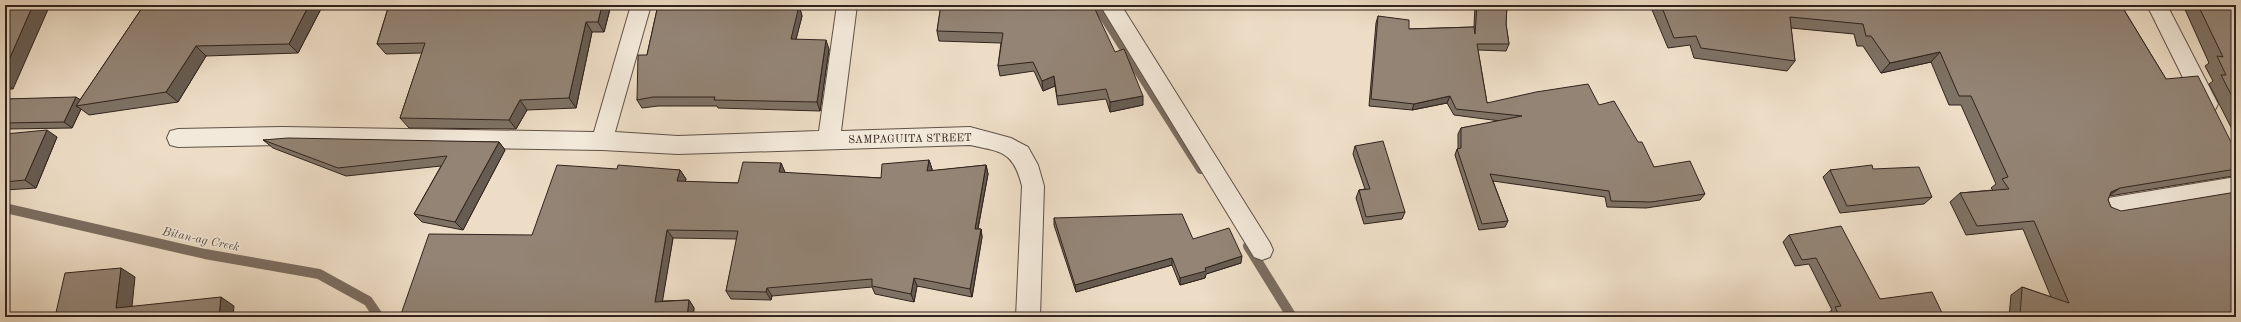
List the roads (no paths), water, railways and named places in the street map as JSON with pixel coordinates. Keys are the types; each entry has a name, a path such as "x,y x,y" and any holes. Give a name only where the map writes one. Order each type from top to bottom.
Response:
{"street":[{"path":"602,141 642,5"},
{"path":"829,139 847,5"},
{"path":"1110,5 1262,250"},
{"path":"2157,5 2215,121"},
{"name":"SAMPAGUITA STREET","path":"178,138 283,136 602,141 678,145 829,139 970,136 999,143 1020,153 1027,166 1034,186 1028,317"},
{"path":"2108,208 2236,187"}],"waterway":[{"path":"1097,5 1201,169"},
{"name":"Bitan-ag Creek","path":"5,208 205,254 319,274 368,301 379,317"},
{"path":"1248,246 1292,317"}]}
